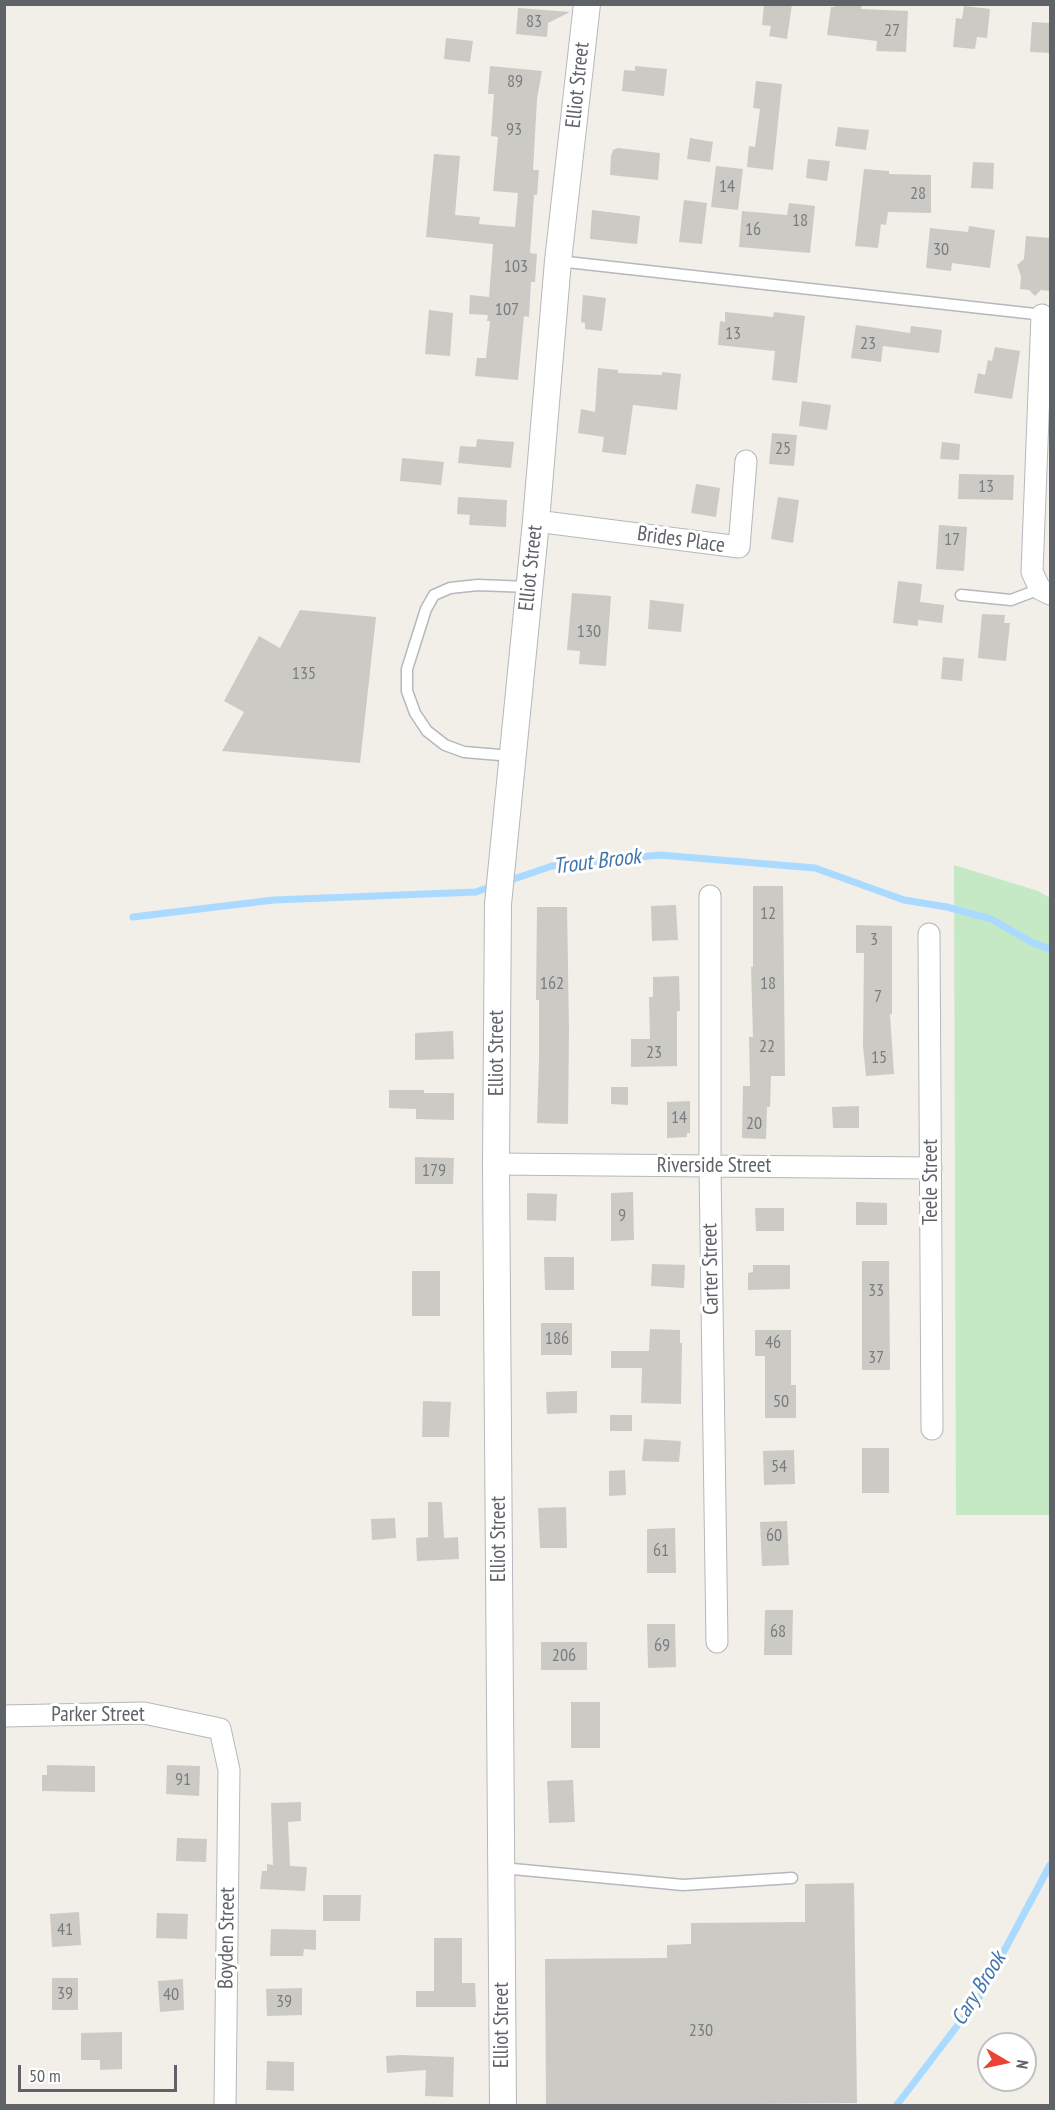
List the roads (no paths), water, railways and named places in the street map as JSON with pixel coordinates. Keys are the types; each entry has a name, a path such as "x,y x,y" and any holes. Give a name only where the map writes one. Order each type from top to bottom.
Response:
{"street":[{"name":"Elliot Street","path":"503,2106 496,1164 498,904 536,520 558,261 587,4"},
{"path":"1045,592 1032,572 1046,315"},
{"name":"Brides Place","path":"536,520 739,547 746,461"},
{"name":"Carter Street","path":"711,896 710,1167 717,1642"},
{"name":"Teele Street","path":"929,934 932,1429"},
{"name":"Riverside Street","path":"496,1164 931,1168"},
{"name":"Parker Street","path":"4,1716 144,1713 220,1729 229,1770"},
{"name":"Boyden Street","path":"225,2106 229,1770"}],"lane":[{"path":"558,261 1046,315"},
{"path":"512,756 464,752 445,745 436,738 415,713 407,691 407,669 426,609 434,595 450,588 478,585 529,587"},
{"path":"961,595 1011,600 1045,592"},
{"path":"501,1868 683,1885 792,1878"}],"waterway":[{"name":"Trout Brook","path":"505,882 552,866 660,855 815,868 904,900 947,907 991,919 1033,943 1050,949"},
{"name":"Trout Brook","path":"133,917 274,900 476,892 495,885"},
{"name":"Cary Brook","path":"896,2106 980,1996 1050,1865"}]}
